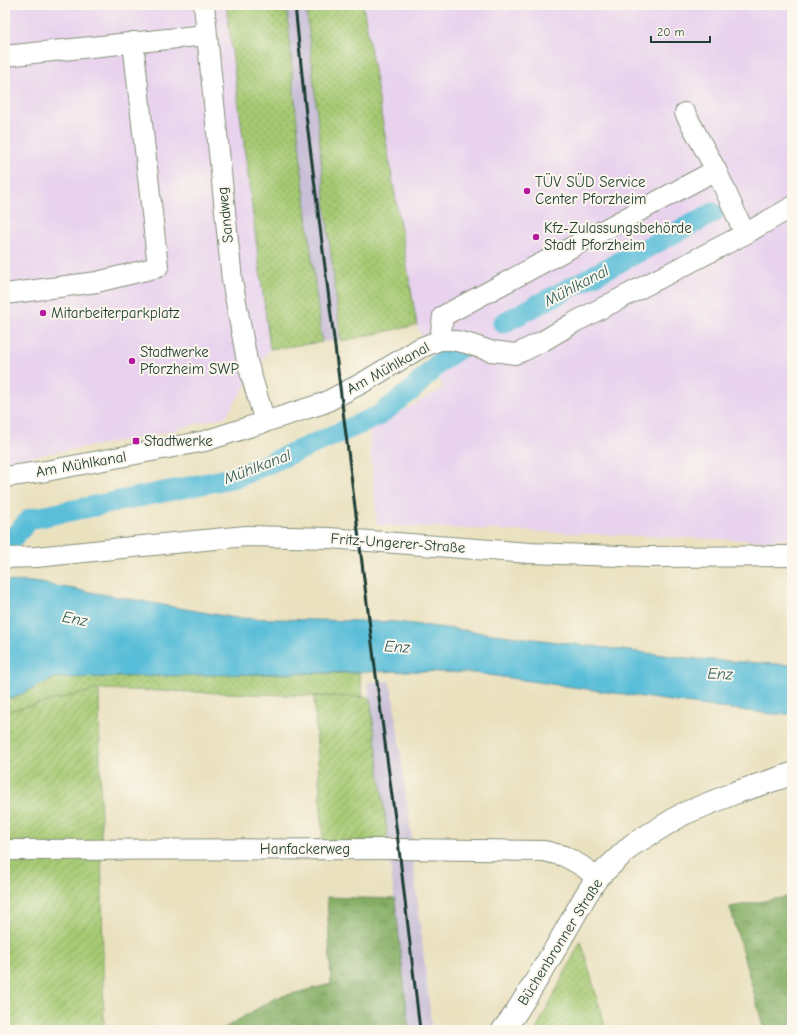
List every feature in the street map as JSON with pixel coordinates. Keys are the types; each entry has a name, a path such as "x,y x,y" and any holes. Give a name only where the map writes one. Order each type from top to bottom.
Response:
{"main road":[{"name":"Büchenbronner Straße","path":"503,1030 534,984 597,878 632,845 683,814 737,792 792,774"}],"street":[{"name":"Sandweg","path":"204,5 232,280 246,362 265,422"},
{"path":"5,56 206,34"},
{"path":"5,294 97,282 158,267 133,42"},
{"path":"685,113 716,170 745,234"},
{"path":"440,340 442,316 716,170"},
{"name":"Am Mühlkanal","path":"5,477 46,471 205,441 324,403 364,382 420,348 440,340 451,340 490,351 515,354 549,338 576,322 792,208"},
{"name":"Fritz-Ungerer-Straße","path":"5,558 36,557 246,536 329,538 553,554 648,557 792,556"},
{"name":"Hanfackerweg","path":"5,850 399,849 544,851 564,856 582,866 597,878"}],"shaded area":[{"path":"5,5 226,5 270,349 226,416 155,435 5,461"},
{"path":"287,5 306,5 327,220 341,341 322,342 306,217 293,88"},
{"path":"363,5 792,5 792,538 766,541 377,525 369,430 443,388 417,325"},
{"path":"389,681 393,695 412,840 388,840 367,682"},
{"path":"390,861 413,861 432,1030 409,1030"}],"green space":[{"path":"226,5 287,5 302,174 322,342 270,349"},
{"path":"306,5 363,5 417,325 341,341 327,220"},
{"path":"359,673 363,697 99,689 5,712 5,698 13,698 55,678"},
{"path":"99,689 104,1030 5,1030 5,712"},
{"path":"314,696 370,697 388,840 323,842"},
{"path":"792,896 792,1030 764,1030 730,907"},
{"path":"327,897 395,899 409,1030 221,1030 275,998 331,984"},
{"path":"581,941 606,1030 536,1030"}],"water":[{"name":"Enz","path":"5,581 34,582 236,618 397,622 695,659 792,665 792,714 773,714 699,705 474,673 412,671 55,678 13,698 5,698"}],"waterway":[{"name":"Mühlkanal","path":"503,323 713,213"},
{"name":"Mühlkanal","path":"11,540 30,519 237,477 378,416 412,390 440,362 460,348"}],"railway":[{"path":"295,5 306,115 399,849 420,1030"}],"place":[{"name":"TÜV SÜD Service Center Pforzheim","path":"527,191"},
{"name":"Kfz-Zulassungsbehörde Stadt Pforzheim","path":"536,237"},
{"name":"Mitarbeiterparkplatz","path":"43,313"},
{"name":"Stadtwerke Pforzheim SWP","path":"132,361"},
{"name":"Stadtwerke","path":"136,441"}]}
